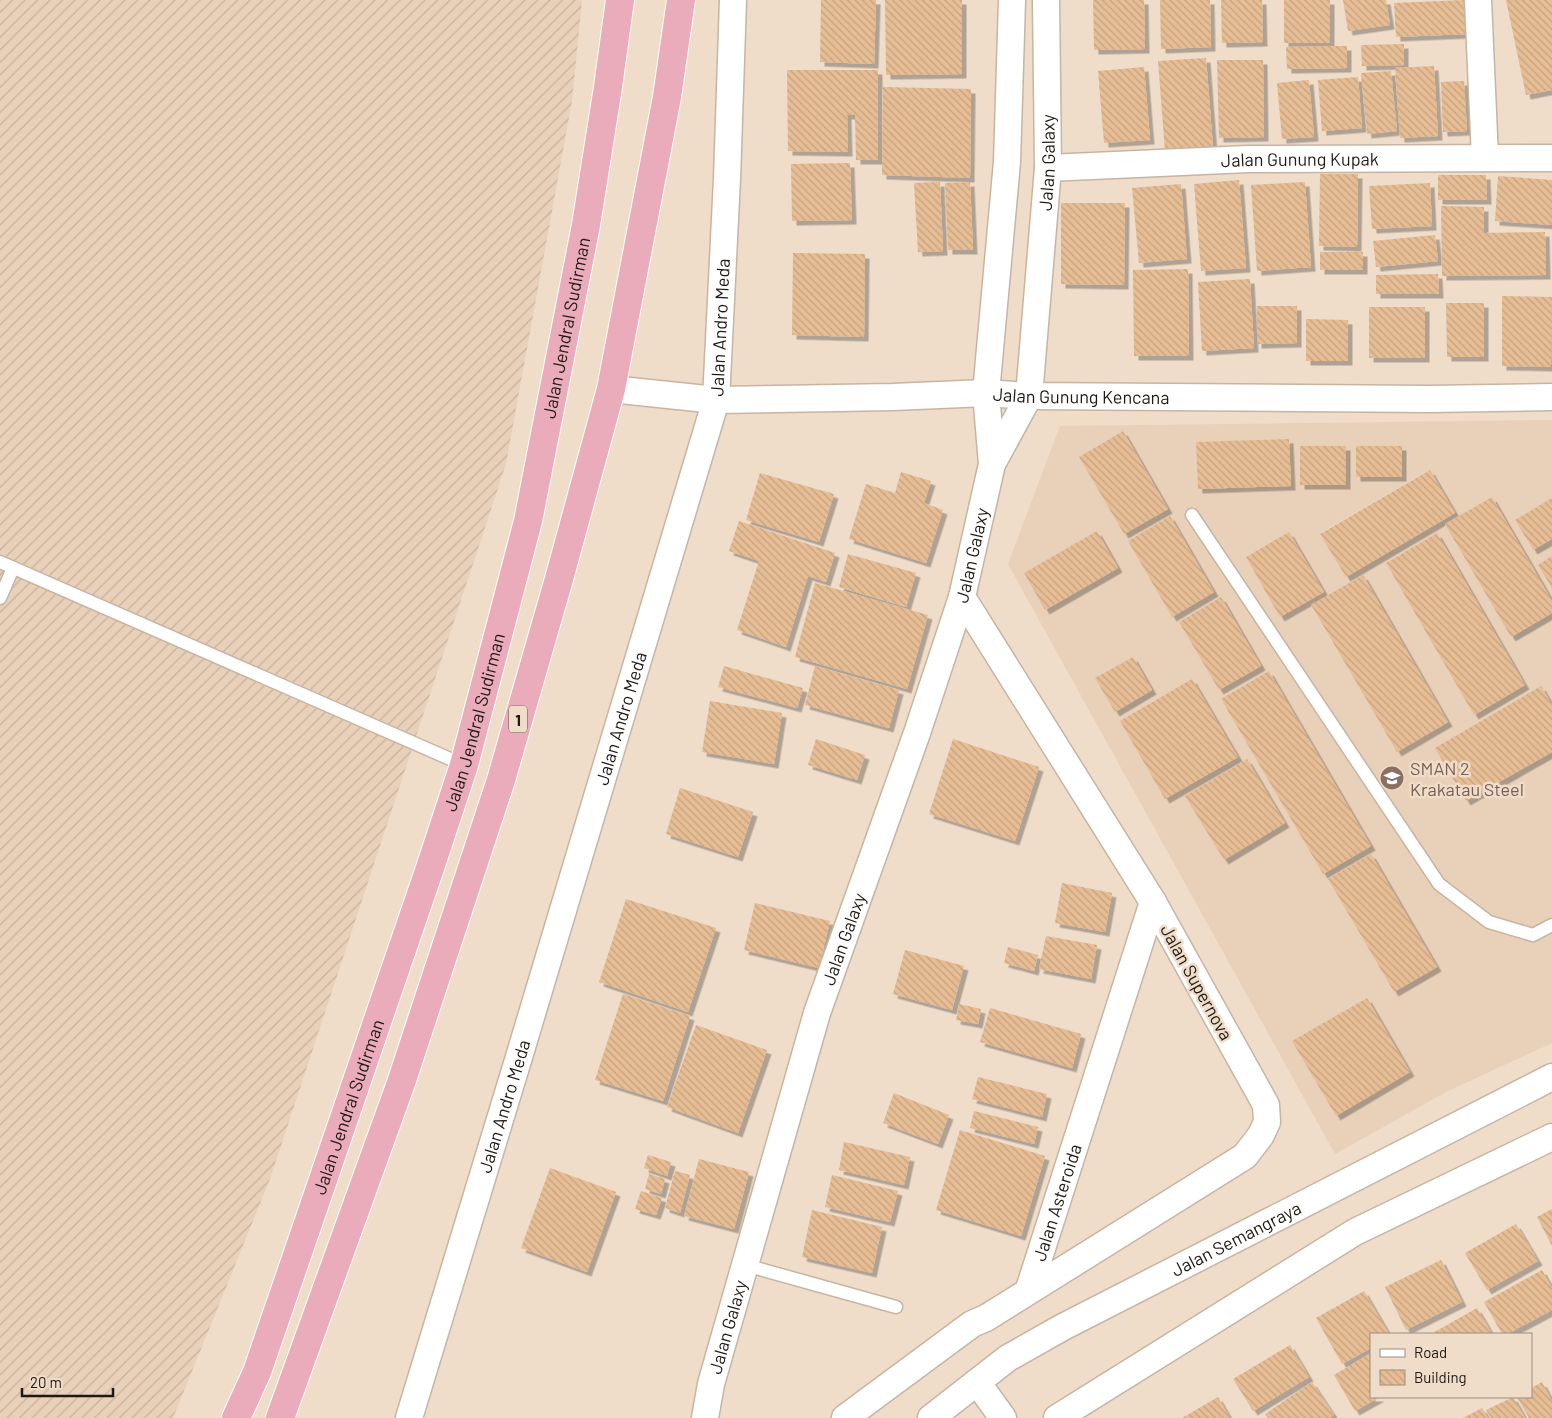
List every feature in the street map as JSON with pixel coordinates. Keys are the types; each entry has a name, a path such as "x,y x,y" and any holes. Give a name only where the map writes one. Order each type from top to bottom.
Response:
{"highway":[{"name":"Jalan Jendral Sudirman","path":"236,1418 260,1363 464,765 528,521 586,225 620,0"},
{"name":"1","path":"280,1418 401,1083 501,780 559,580 611,389 667,97 681,0"}],"street":[{"name":"Jalan Andro Meda","path":"409,1418 716,400 727,179 733,0"},
{"name":"Jalan Galaxy","path":"992,464 986,393 1007,162 1012,0"},
{"name":"Jalan Galaxy","path":"705,1418 711,1384 817,1013 918,733 962,597 992,464 1029,396 1048,168 1046,0"},
{"path":"1478,0 1485,158"},
{"name":"Jalan Gunung Kupak","path":"1048,168 1248,158 1552,158"},
{"name":"Jalan Gunung Kencana","path":"611,389 716,400 986,393 1029,396 1429,399 1552,397"},
{"name":"Jalan Supernova","path":"962,597 1152,902 1266,1105 1267,1122 1261,1135 1245,1156 1029,1289"},
{"name":"Jalan Asteroida","path":"1029,1289 1152,902"},
{"name":"Jalan Semangraya","path":"931,1418 1008,1358 1063,1327 1552,1077"},
{"path":"1057,1418 1355,1232 1552,1137"},
{"path":"845,1418 972,1324 986,1318 1029,1289"},
{"path":"978,1382 1003,1418"}],"lane":[{"path":"1192,515 1439,884 1489,922 1533,936 1552,925"},
{"path":"0,562 464,765"},
{"path":"0,598 13,568"},
{"path":"745,1265 896,1307"}],"shaded area":[{"path":"0,0 582,0 572,101 506,464 270,1179 173,1418 0,1418"},
{"name":"SMAN 2 Krakatau Steel","path":"1552,420 1552,498 1515,520 1532,550 1552,539 1552,601 1492,497 1446,524 1511,637 1552,613 1552,705 1541,686 1436,748 1466,801 1552,752 1552,1043 1448,1091 1335,1154 1008,564 1060,426","holes":["1123,431 1168,509 1124,534 1079,457","1289,439 1291,486 1198,489 1197,442","1300,446 1346,446 1346,485 1300,485","1356,446 1402,446 1402,477 1356,477","1429,470 1455,513 1346,577 1320,533","1170,516 1214,592 1172,617 1128,541","1097,531 1118,568 1046,610 1024,574","1289,533 1281,617 1246,557","1437,533 1525,685 1475,715 1386,563","1363,576 1448,722 1397,752 1311,606","1221,597 1261,666 1219,690 1179,622","1133,657 1152,690 1115,712 1096,678","1270,672 1371,846 1323,874 1221,699","1371,855 1437,967 1394,992 1328,879","1367,998 1409,1072 1336,1115 1293,1041"]}],"building":[{"path":"821,0 876,0 874,64 820,62"},
{"path":"885,0 962,0 962,74 886,75"},
{"path":"1093,0 1144,0 1145,49 1094,50"},
{"path":"1160,0 1210,0 1211,47 1161,49"},
{"path":"1221,0 1262,0 1263,42 1222,43"},
{"path":"1284,0 1330,0 1330,43 1284,43"},
{"path":"1343,0 1386,0 1390,25 1348,31"},
{"path":"1464,0 1466,34 1396,37 1394,3"},
{"path":"1506,0 1552,0 1552,90 1526,95"},
{"path":"1404,44 1404,65 1362,66 1361,45"},
{"path":"1347,46 1347,68 1287,69 1286,47"},
{"path":"1206,58 1213,148 1165,151 1158,61"},
{"path":"1217,60 1263,60 1264,137 1219,138"},
{"path":"1434,66 1438,136 1400,138 1395,68"},
{"path":"1144,67 1150,140 1104,143 1098,71"},
{"path":"787,70 878,70 878,160 856,160 855,115 847,115 848,152 788,151"},
{"path":"1391,71 1397,131 1367,134 1361,73"},
{"path":"1358,77 1362,128 1322,131 1318,80"},
{"path":"1309,80 1314,137 1282,139 1277,83"},
{"path":"1464,81 1467,131 1443,132 1441,82"},
{"path":"883,87 971,89 970,178 882,175"},
{"path":"850,163 852,220 792,221 791,164"},
{"path":"1320,174 1358,174 1357,247 1319,246"},
{"path":"1438,175 1486,175 1487,200 1438,200"},
{"path":"1498,176 1552,180 1552,225 1495,221"},
{"path":"1239,180 1246,268 1201,271 1194,184"},
{"path":"940,182 943,251 918,252 914,183"},
{"path":"970,182 973,250 948,250 945,183"},
{"path":"1305,182 1311,267 1257,271 1251,185"},
{"path":"1430,183 1432,226 1372,229 1369,186"},
{"path":"1181,184 1187,259 1139,263 1132,188"},
{"path":"1061,203 1125,203 1124,285 1061,284"},
{"path":"1441,206 1484,207 1484,233 1545,232 1546,275 1442,276"},
{"path":"1435,235 1438,261 1376,267 1373,241"},
{"path":"1320,252 1363,252 1363,270 1320,270"},
{"path":"793,253 865,254 864,337 792,335"},
{"path":"1188,269 1189,356 1134,356 1133,270"},
{"path":"1438,274 1439,294 1376,294 1376,275"},
{"path":"1250,279 1254,348 1202,351 1198,282"},
{"path":"1502,296 1552,297 1551,367 1502,366"},
{"path":"1446,303 1484,303 1484,357 1447,357"},
{"path":"1257,306 1297,306 1297,343 1257,344"},
{"path":"1369,307 1425,307 1425,358 1369,358"},
{"path":"1306,319 1348,320 1348,361 1306,361"},
{"path":"1123,431 1168,509 1124,534 1079,457"},
{"path":"1289,439 1291,486 1198,489 1196,442"},
{"path":"1300,446 1346,446 1346,485 1300,485"},
{"path":"1356,446 1402,446 1402,477 1356,477"},
{"path":"1430,470 1455,513 1346,577 1320,534"},
{"path":"901,472 931,481 924,503 943,510 926,563 849,539 866,484 895,493"},
{"path":"760,473 834,494 819,542 746,520"},
{"path":"1492,497 1552,601 1552,613 1511,637 1445,524"},
{"path":"1552,498 1552,539 1533,550 1515,520"},
{"path":"1170,516 1214,592 1172,617 1128,541"},
{"path":"739,521 835,553 826,582 808,576 786,647 737,630 759,561 729,551"},
{"path":"1097,531 1118,568 1045,610 1024,573"},
{"path":"1289,532 1324,592 1280,617 1246,557"},
{"path":"1437,533 1525,685 1474,715 1386,563"},
{"path":"848,554 916,573 906,607 839,587"},
{"path":"1552,556 1552,588 1538,565"},
{"path":"1363,575 1448,722 1397,752 1311,605"},
{"path":"815,583 928,615 907,689 795,657"},
{"path":"1221,597 1261,666 1219,690 1179,622"},
{"path":"1133,657 1152,690 1115,712 1095,678"},
{"path":"724,666 803,688 797,708 718,687"},
{"path":"815,666 899,690 889,728 805,705"},
{"path":"1269,671 1371,846 1323,874 1221,699"},
{"path":"1192,679 1238,757 1165,799 1120,721"},
{"path":"1541,686 1552,705 1552,752 1466,801 1435,748"},
{"path":"710,701 782,713 774,764 702,752"},
{"path":"816,739 865,755 857,780 808,765"},
{"path":"953,739 1039,767 1015,841 929,814"},
{"path":"1247,759 1285,823 1224,860 1185,796"},
{"path":"680,788 753,812 738,857 666,834"},
{"path":"1371,854 1437,967 1394,992 1328,879"},
{"path":"1062,883 1112,893 1105,932 1055,923"},
{"path":"626,899 716,928 688,1012 599,982"},
{"path":"755,903 830,921 819,968 744,950"},
{"path":"1046,936 1097,945 1091,979 1039,969"},
{"path":"1008,947 1038,955 1034,971 1004,963"},
{"path":"905,950 964,966 952,1010 893,994"},
{"path":"623,994 690,1016 663,1101 595,1080"},
{"path":"1367,998 1410,1072 1336,1116 1292,1041"},
{"path":"959,1004 981,1009 978,1024 956,1020"},
{"path":"990,1008 1081,1034 1072,1068 980,1042"},
{"path":"696,1025 767,1050 738,1133 667,1107"},
{"path":"978,1077 1047,1094 1042,1117 972,1099"},
{"path":"894,1093 949,1115 938,1144 883,1123"},
{"path":"974,1111 1038,1127 1034,1144 970,1128"},
{"path":"960,1130 1045,1156 1021,1236 936,1210"},
{"path":"844,1142 910,1157 904,1185 839,1170"},
{"path":"648,1155 671,1162 667,1176 644,1168"},
{"path":"699,1159 749,1172 734,1229 684,1216"},
{"path":"550,1168 616,1192 587,1272 521,1248"},
{"path":"675,1171 690,1175 680,1213 665,1208"},
{"path":"649,1174 665,1179 661,1194 645,1189"},
{"path":"832,1175 898,1191 890,1222 825,1207"},
{"path":"641,1191 662,1198 656,1215 635,1209"},
{"path":"1552,1209 1552,1246 1537,1217"},
{"path":"812,1210 882,1227 872,1273 802,1257"},
{"path":"1516,1224 1538,1261 1487,1290 1465,1253"},
{"path":"1441,1260 1462,1302 1406,1330 1385,1287"},
{"path":"1542,1270 1552,1288 1552,1310 1509,1333 1501,1333 1484,1302"},
{"path":"1364,1291 1388,1333 1370,1333 1370,1349 1342,1364 1316,1318"},
{"path":"1477,1308 1491,1333 1433,1333"},
{"path":"1290,1345 1309,1377 1253,1411 1233,1379"},
{"path":"1370,1354 1370,1398 1378,1398 1355,1411 1334,1375"},
{"path":"1312,1382 1334,1415 1329,1418 1268,1418 1265,1414"},
{"path":"1542,1382 1552,1401 1552,1418 1529,1418 1518,1398 1532,1398 1532,1387"},
{"path":"1218,1397 1230,1418 1182,1418"},
{"path":"1514,1398 1525,1418 1491,1418 1486,1410"},
{"path":"1482,1408 1488,1418 1463,1418"}],"place":[{"name":"SMAN 2 Krakatau Steel","path":"1392,778"}]}
